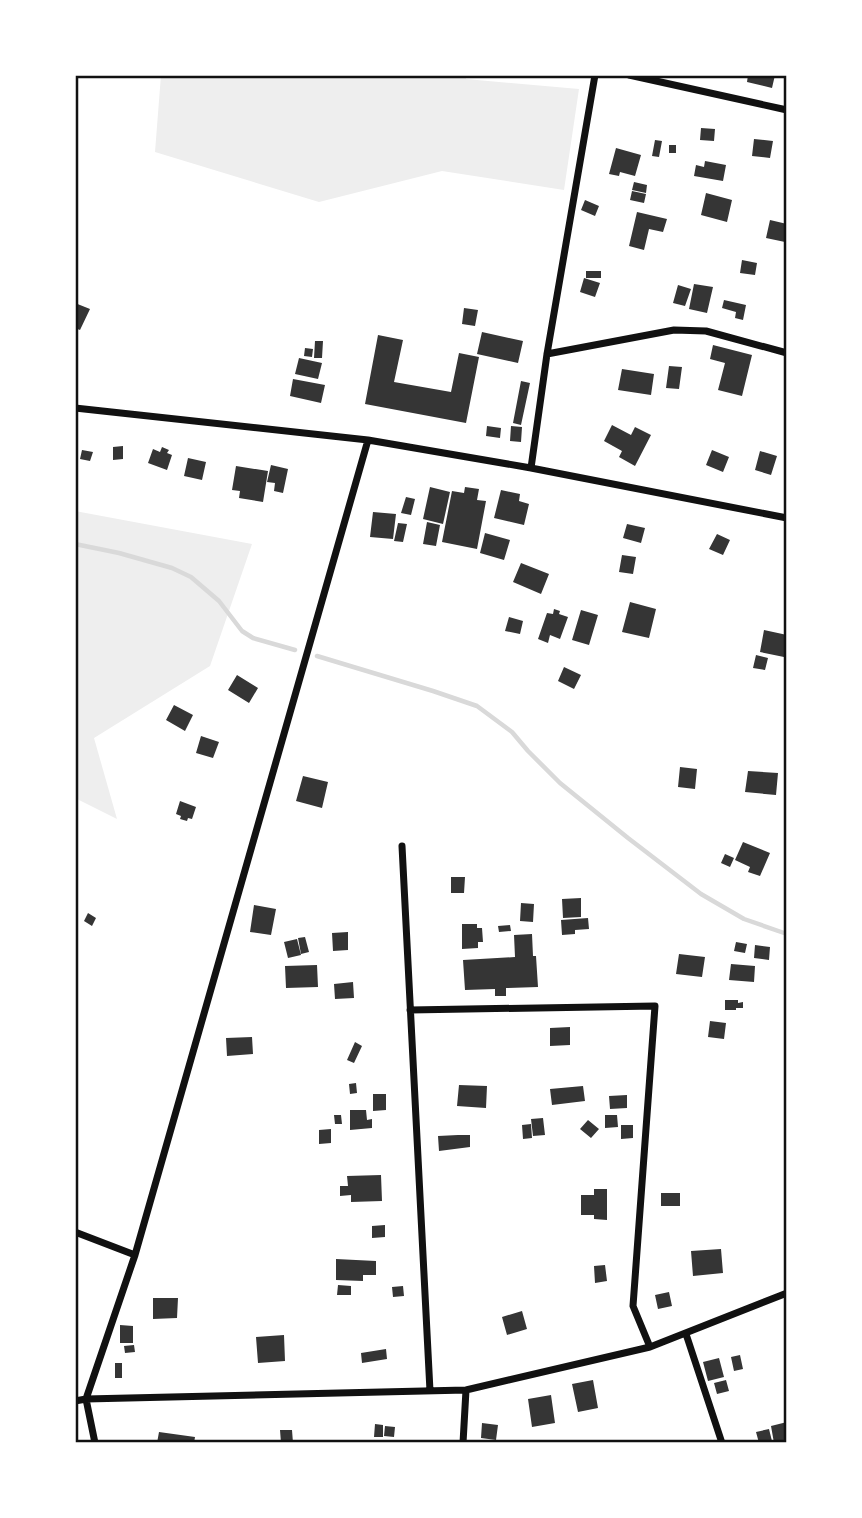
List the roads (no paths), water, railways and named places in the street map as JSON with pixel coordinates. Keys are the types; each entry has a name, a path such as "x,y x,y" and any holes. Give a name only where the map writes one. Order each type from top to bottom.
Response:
{"street":[{"path":"531,468 547,354 595,75"},
{"path":"629,75 787,110"},
{"path":"547,354 674,330 706,331 787,353"},
{"path":"75,408 368,440 531,468 787,519"},
{"path":"95,1443 86,1399 135,1255 368,440"},
{"path":"402,846 430,1391"},
{"path":"410,1010 655,1006 633,1307 650,1347"},
{"path":"75,1232 135,1255"},
{"path":"75,1401 466,1390 650,1347 787,1293"},
{"path":"685,1334 722,1443"},
{"path":"463,1443 466,1390"}],"waterway":[{"path":"75,544 172,568 191,577 219,601 242,631 253,638 295,650"},
{"path":"317,656 477,706 512,732 560,783 701,894 744,919 787,934"}]}
